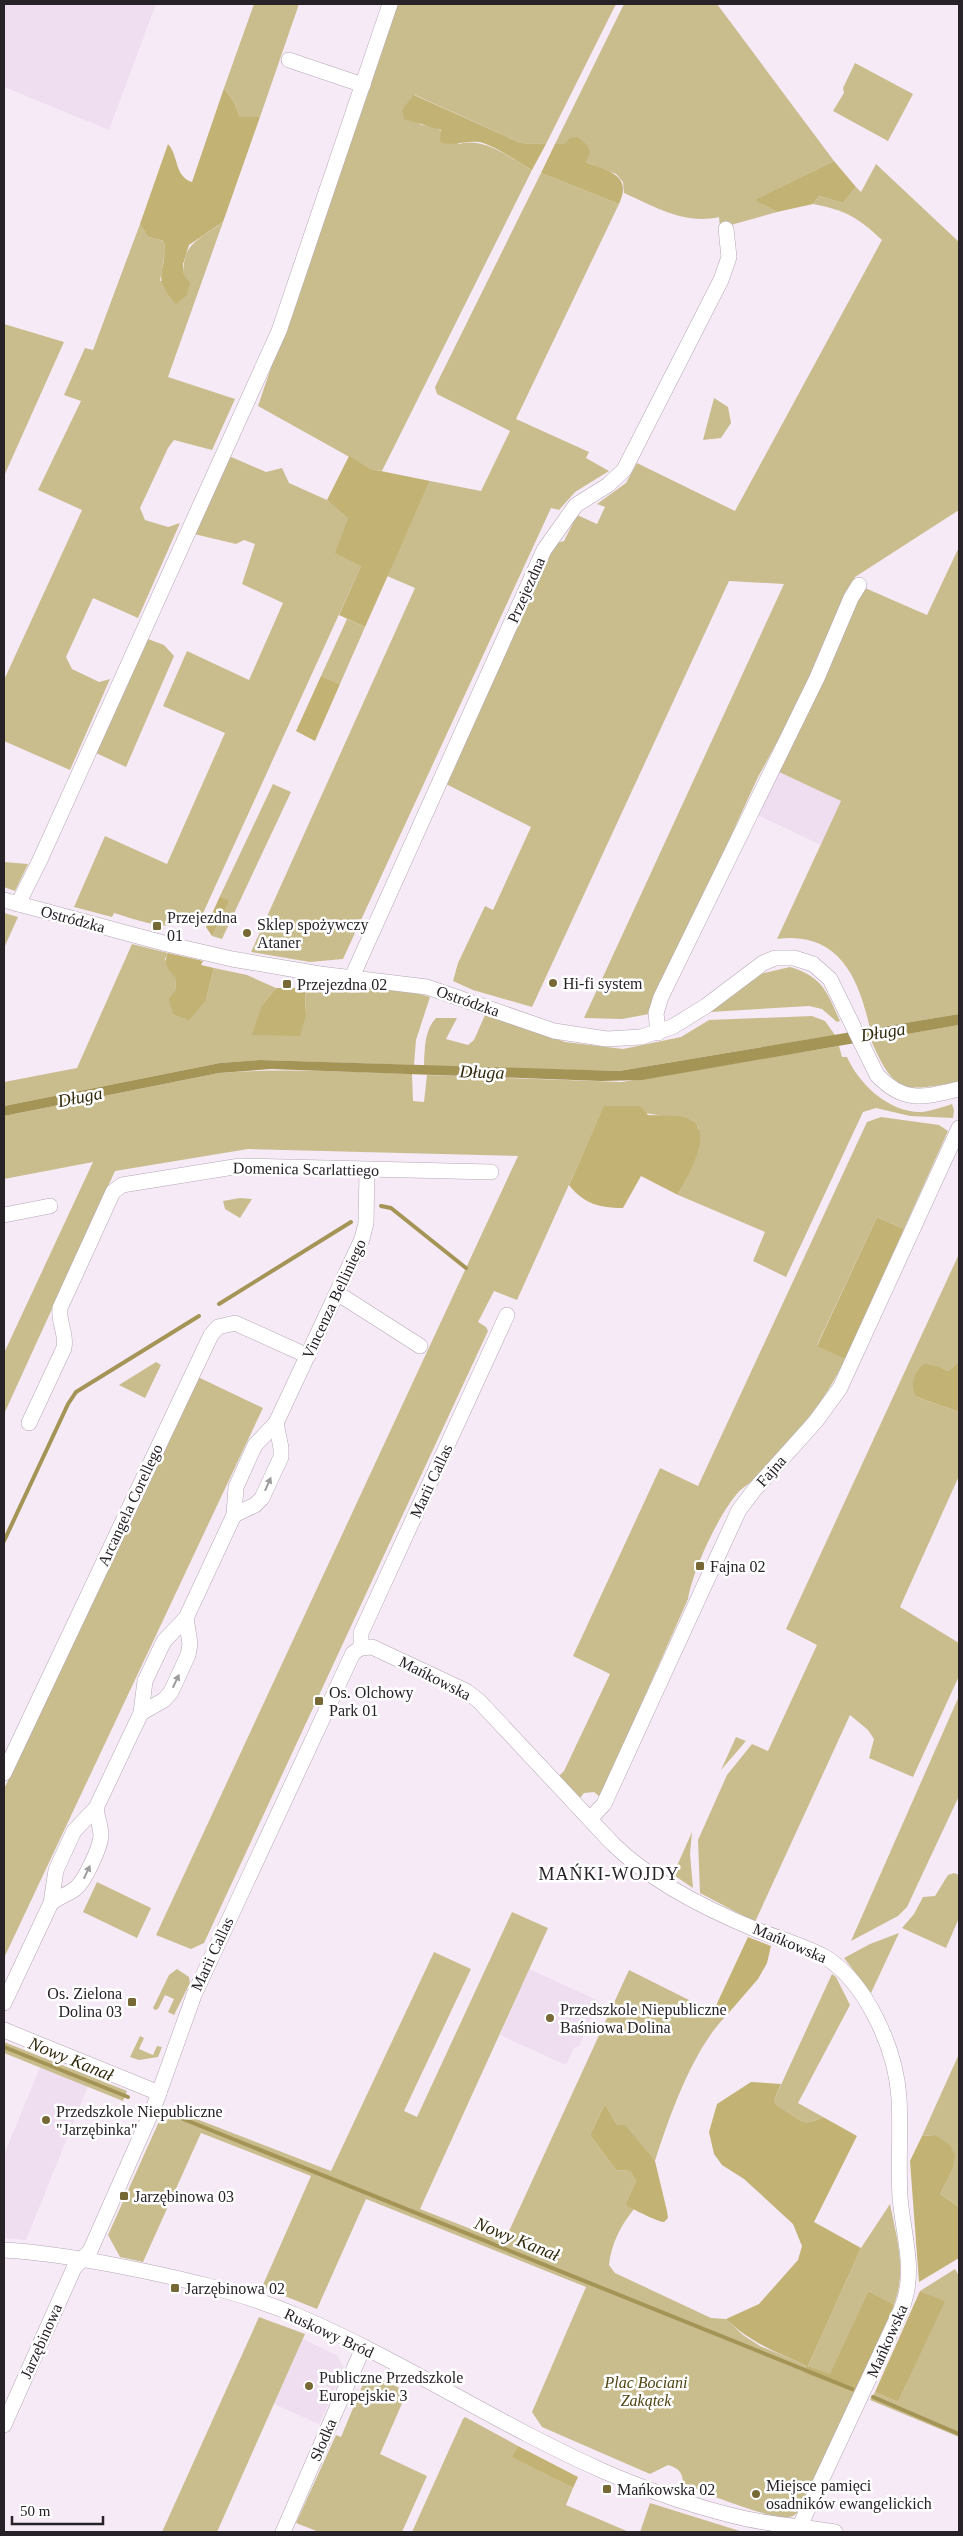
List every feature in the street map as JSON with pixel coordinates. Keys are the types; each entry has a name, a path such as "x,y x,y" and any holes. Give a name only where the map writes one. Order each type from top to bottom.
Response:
{"street":[{"path":"11,902 48,843 279,331 390,4"},
{"path":"289,60 362,85"},
{"name":"Przejezdna","path":"352,977 544,550 576,505 608,485 624,470 721,280 729,257 726,229"},
{"path":"658,1033 656,1013 661,997 675,971 692,929 800,713 847,606 859,585"},
{"name":"Ostródzka","path":"11,902 212,955 290,969 426,987 453,994 538,1026 570,1034 622,1038 658,1033 691,1016 763,963 784,957 803,960 822,970 830,978 877,1074 886,1084 898,1091 924,1097 959,1089"},
{"name":"Fajna","path":"590,1819 604,1804 739,1510 827,1406 847,1374 959,1128"},
{"name":"Domenica Scarlattiego","path":"29,1423 64,1348 66,1340 59,1316 60,1308 113,1192 122,1185 240,1166 491,1172"},
{"name":"Vincenza Belliniego","path":"4,2003 51,1903 56,1870 74,1831 96,1808 141,1713 145,1681 164,1641 186,1618 234,1515 236,1488 255,1445 276,1423 365,1231 367,1170"},
{"path":"4,1214 50,1206"},
{"path":"337,1293 420,1346"},
{"name":"Marii Callas","path":"82,2259 90,2251 159,2093 194,1995 357,1651 361,1634 507,1315"},
{"name":"Arcangela Corellego","path":"4,1773 211,1335 218,1327 235,1323 308,1356"},
{"path":"234,1515 256,1505 262,1498 281,1457 276,1423"},
{"path":"141,1713 164,1700 171,1692 188,1655 190,1644 186,1618"},
{"name":"Mańkowska","path":"357,1651 372,1647 472,1695 625,1856 662,1882 755,1929 812,1950 836,1963 853,1981 866,1999 890,2055 899,2096 900,2191 910,2268 909,2288 902,2310 798,2530"},
{"path":"51,1903 74,1890 82,1882 99,1846 101,1834 96,1808"},
{"path":"4,2030 159,2093"},
{"name":"Ruskowy Bród","path":"4,2250 82,2259 179,2279 256,2300 299,2317 363,2348 530,2436 604,2471 712,2510 798,2530 834,2532"},
{"name":"Jarzębinowa","path":"4,2425 74,2268 82,2259"},
{"name":"Słodka","path":"283,2532 363,2348"}],"shaded area":[{"path":"4,4 156,4 109,130 4,87"},
{"path":"224,88 234,102 240,117 260,117 223,222 189,245 183,264 184,275 190,283 187,295 176,304 163,286 161,279 165,252 164,241 148,237 140,224 168,144 174,154 179,171 186,179 192,182"},
{"path":"414,95 521,143 546,144 532,170 499,150 479,142 450,144 440,142 441,130 404,119 402,109"},
{"path":"577,137 587,145 590,152 586,162 610,172 621,180 623,194 619,204 541,173 555,144 564,144 570,138"},
{"path":"834,161 856,187 843,203 819,196 813,204 777,212 755,200"},
{"path":"349,456 371,469 430,481 365,627 339,615 361,566 335,553 348,519 327,500"},
{"path":"321,676 340,684 315,741 296,731"},
{"path":"777,771 841,801 821,845 757,815"},
{"path":"220,896 229,901 212,936 206,927"},
{"path":"168,953 203,961 201,965 214,968 206,1000 189,1020 173,1014 169,999 176,990 175,977 167,966"},
{"path":"276,988 305,988 306,1015 300,1036 252,1035 262,1005"},
{"path":"604,1106 640,1106 648,1115 687,1118 698,1127 700,1145 692,1167 678,1195 641,1176 623,1208 615,1208 600,1206 587,1201 569,1185"},
{"path":"877,1217 904,1229 845,1359 817,1346"},
{"path":"959,1362 959,1412 917,1397 913,1388 914,1379 924,1364 940,1367 948,1371"},
{"path":"748,1937 771,1946 767,1963 758,1979 726,2016 713,2012"},
{"name":"Przedszkole Niepubliczne Baśniowa Dolina","path":"529,1969 599,2001 579,2046 574,2048 566,2065 500,2035"},
{"name":"Przedszkole Niepubliczne \"Jarzębinka\"","path":"40,2067 88,2086 26,2240 4,2238 4,2155"},
{"path":"751,2082 781,2084 774,2100 775,2102 779,2107 800,2121 811,2122 823,2117 857,2136 814,2222 861,2248 808,2366 830,2374 868,2291 891,2303 894,2305 893,2308 854,2393 804,2373 807,2366 754,2341 726,2319 759,2304 798,2260 802,2246 793,2224 744,2179 722,2165 714,2154 709,2132 717,2104"},
{"path":"605,2104 617,2125 625,2125 655,2161 667,2211 668,2218 664,2222 651,2218 625,2205 636,2181 630,2171 616,2170 590,2135"},
{"path":"935,2135 950,2145 955,2155 952,2171 940,2194 959,2207 959,2258 919,2282 910,2161 922,2136"},
{"path":"920,2291 945,2301 898,2402 875,2392"},
{"name":"Publiczne Przedszkole Europejskie 3","path":"303,2339 338,2356 344,2369 319,2424 274,2404"},
{"path":"518,2446 578,2477 573,2488 512,2457"}],"green space":[{"path":"254,4 299,4 260,117 240,117 234,102 224,88"},
{"path":"394,4 616,4 546,144 521,143 415,95 402,109 421,125 434,126 459,144 478,143 488,146 532,170 382,471 371,469 258,406"},
{"path":"624,4 717,4 834,161 756,200 777,212 720,228 719,217 694,219 682,217 624,193 623,182 616,174 586,162 564,144 555,144"},
{"path":"855,63 913,94 888,141 833,111 844,93 843,88"},
{"path":"876,164 959,242 959,510 855,577 805,691 758,777 649,1014 622,1019 584,1018 784,584 729,581 532,1007 473,990 453,981 458,963 485,906 493,910 531,827 446,784 549,556 557,543 564,541 577,515 597,524 605,507 597,504 626,483 637,463 735,511 882,240 865,225 843,212 813,204 819,196 843,203 856,187 861,192"},
{"path":"541,173 619,204 516,419 589,452 586,458 609,471 575,492 559,510 551,508 343,959 310,962 251,952 415,588 387,576 430,481 481,491 510,431 437,394 435,387"},
{"path":"223,222 168,377 235,399 212,450 174,440 168,448 140,508 145,520 168,527 180,523 138,618 93,598 66,657 72,669 99,682 110,679 70,770 4,741 4,680 82,510 38,490 81,401 64,395 85,348 93,350 140,224 148,237 164,241 165,252 160,281 184,275 184,264 189,249 200,238"},
{"path":"4,324 64,342 4,476"},
{"path":"714,398 728,407 731,423 721,438 703,440"},
{"path":"229,456 266,472 282,468 289,483 327,500 348,519 361,566 199,922 188,917 174,925 153,924 114,913 112,917 74,907 105,836 167,864 225,733 163,706 187,651 249,680 283,603 242,584 255,544 244,540 236,544 194,534"},
{"path":"959,547 959,1014 870,1029 860,992 843,962 831,951 816,943 798,938 777,939 841,801 777,771 847,619 865,588 927,615"},
{"path":"347,619 365,627 340,684 321,676"},
{"path":"148,639 164,645 174,656 126,767 96,753"},
{"path":"273,784 291,792 222,939 212,936 228,901 220,896"},
{"path":"4,862 28,864 15,891 4,887"},
{"path":"4,913 18,917 4,948"},
{"path":"132,944 168,953 165,959 175,976 176,990 206,1000 214,968 247,975 276,988 262,1005 306,1015 305,988 330,988 332,983 416,993 430,997 416,1040 414,1065 260,1060 220,1063 4,1106 4,1082 77,1068"},
{"path":"790,967 801,971 817,981 827,994 840,1021 837,1022 822,1009 809,1006 710,1012 760,974"},
{"path":"485,1015 565,1042 623,1049 681,1037 709,1020 812,1016 825,1021 835,1035 619,1071 424,1066 427,1034 436,1018 457,1018 446,1039 468,1045 474,1040"},
{"path":"959,1025 959,1082 925,1087 903,1085 895,1080 887,1071 871,1040"},
{"path":"839,1046 842,1057 847,1057 867,1087 887,1102 898,1108 922,1112 952,1104 954,1110 953,1118 910,1116 876,1108 863,1112 786,1277 753,1261 765,1232 678,1195 696,1157 699,1128 691,1120 604,1107 517,1300 494,1291 478,1322 486,1327 488,1331 204,1943 191,1949 156,1935 518,1156 248,1149 115,1171 4,1414 4,1353 93,1162 4,1179 4,1116 219,1073 339,1071 412,1074 413,1101 424,1102 427,1075 622,1082"},
{"path":"881,1117 939,1125 948,1131 904,1229 877,1217 817,1345 845,1359 837,1376 805,1422 756,1477 738,1493 721,1517 700,1559 688,1599 600,1797 594,1792 584,1793 580,1798 559,1776 564,1771 610,1674 573,1656 660,1468 698,1486 867,1122"},
{"path":"240,1198 252,1199 240,1218 225,1209 223,1201"},
{"path":"959,1254 959,1362 948,1371 940,1367 917,1397 959,1412 959,1476 900,1607 959,1643 959,1676 913,1777 869,1758 874,1739 868,1730 850,1715 755,1922 700,1893 698,1840 727,1775 752,1744 768,1751 817,1645 786,1629"},
{"path":"156,1362 161,1365 145,1398 119,1385"},
{"path":"198,1377 263,1408 4,1958 4,1789"},
{"path":"959,1696 959,1796 907,1907 898,1916 851,1941"},
{"path":"736,1737 746,1741 721,1770"},
{"path":"692,1832 690,1854 693,1888 675,1876 676,1868"},
{"path":"954,1873 959,1875 959,1918 946,1948 902,1928 914,1914 923,1897 935,1896 948,1875"},
{"path":"97,1882 151,1908 137,1938 83,1912"},
{"name":"Plac Bociani Zakątek","path":"512,1912 548,1928 420,2209 504,2242 629,1970 713,2012 726,2016 703,2046 683,2084 655,2161 617,2125 605,2104 590,2135 616,2170 630,2171 636,2181 625,2205 634,2209 617,2235 610,2257 609,2265 615,2273 711,2318 726,2319 743,2335 760,2346 808,2366 805,2373 854,2393 803,2504 793,2516 771,2515 739,2506 683,2484 680,2472 672,2466 668,2465 650,2474 542,2427 532,2412 586,2287 366,2199 317,2309 262,2287 311,2176 201,2133 143,2262 120,2257 108,2235 161,2117 168,2120 173,2110 331,2171 434,1952 471,1969 404,2111 417,2117"},
{"path":"899,1933 871,1993 844,1958 870,1944"},
{"path":"177,1969 189,1977 190,1983 174,2015 168,2012 174,1999 165,1995 158,2009 155,2010 153,2008 169,1975"},
{"path":"832,1974 836,1977 850,2005 798,2103 823,2117 810,2122 803,2122 779,2107 774,2100"},
{"path":"140,2036 144,2038 139,2049 153,2055 157,2046 162,2047 158,2057 139,2060 130,2057"},
{"path":"4,2042 127,2091 123,2101 4,2053"},
{"path":"959,2054 959,2207 940,2194 952,2171 935,2135 922,2136"},
{"path":"890,2204 900,2254 900,2279 894,2305 868,2291 830,2375 808,2366 861,2248"},
{"path":"955,2269 959,2276 959,2437 870,2400 875,2392 898,2402 944,2301 920,2291"},
{"path":"259,2317 305,2334 217,2532 162,2532"},
{"path":"372,2374 407,2392 380,2454 427,2476 402,2532 319,2532 296,2523 336,2435 341,2437 366,2377"},
{"path":"465,2417 518,2446 513,2457 573,2488 566,2505 629,2532 412,2532"},
{"path":"650,2503 743,2532 640,2532"}],"water":[{"name":"Długa","path":"959,1014 959,1025 642,1080 601,1081 271,1069 219,1073 4,1116 4,1106 220,1063 260,1060 619,1071"}],"waterway":[{"path":"381,1206 391,1208 466,1268"},
{"path":"219,1304 351,1222"},
{"path":"4,1541 68,1404 76,1392 199,1316"},
{"name":"Nowy Kanał","path":"4,2047 128,2097"},
{"name":"Nowy Kanał","path":"171,2114 852,2389"},
{"name":"Nowy Kanał","path":"873,2397 959,2434"}],"place":[{"name":"Przejezdna 01","path":"157,926"},
{"name":"Sklep spożywczy Ataner","path":"247,933"},
{"name":"Hi-fi system","path":"553,983"},
{"name":"Przejezdna 02","path":"287,984"},
{"name":"Fajna 02","path":"700,1566"},
{"name":"Os. Olchowy Park 01","path":"319,1701"},
{"name":"Os. Zielona Dolina 03","path":"132,2002"},
{"name":"Przedszkole Niepubliczne Baśniowa Dolina","path":"550,2018"},
{"name":"Przedszkole Niepubliczne \"Jarzębinka\"","path":"46,2120"},
{"name":"Jarzębinowa 03","path":"124,2196"},
{"name":"Jarzębinowa 02","path":"175,2288"},
{"name":"Publiczne Przedszkole Europejskie 3","path":"309,2386"},
{"name":"Mańkowska 02","path":"607,2489"},
{"name":"Miejsce pamięci osadników ewangelickich","path":"756,2494"}],"district":[{"name":"MAŃKI-WOJDY","path":"609,1874"}]}
